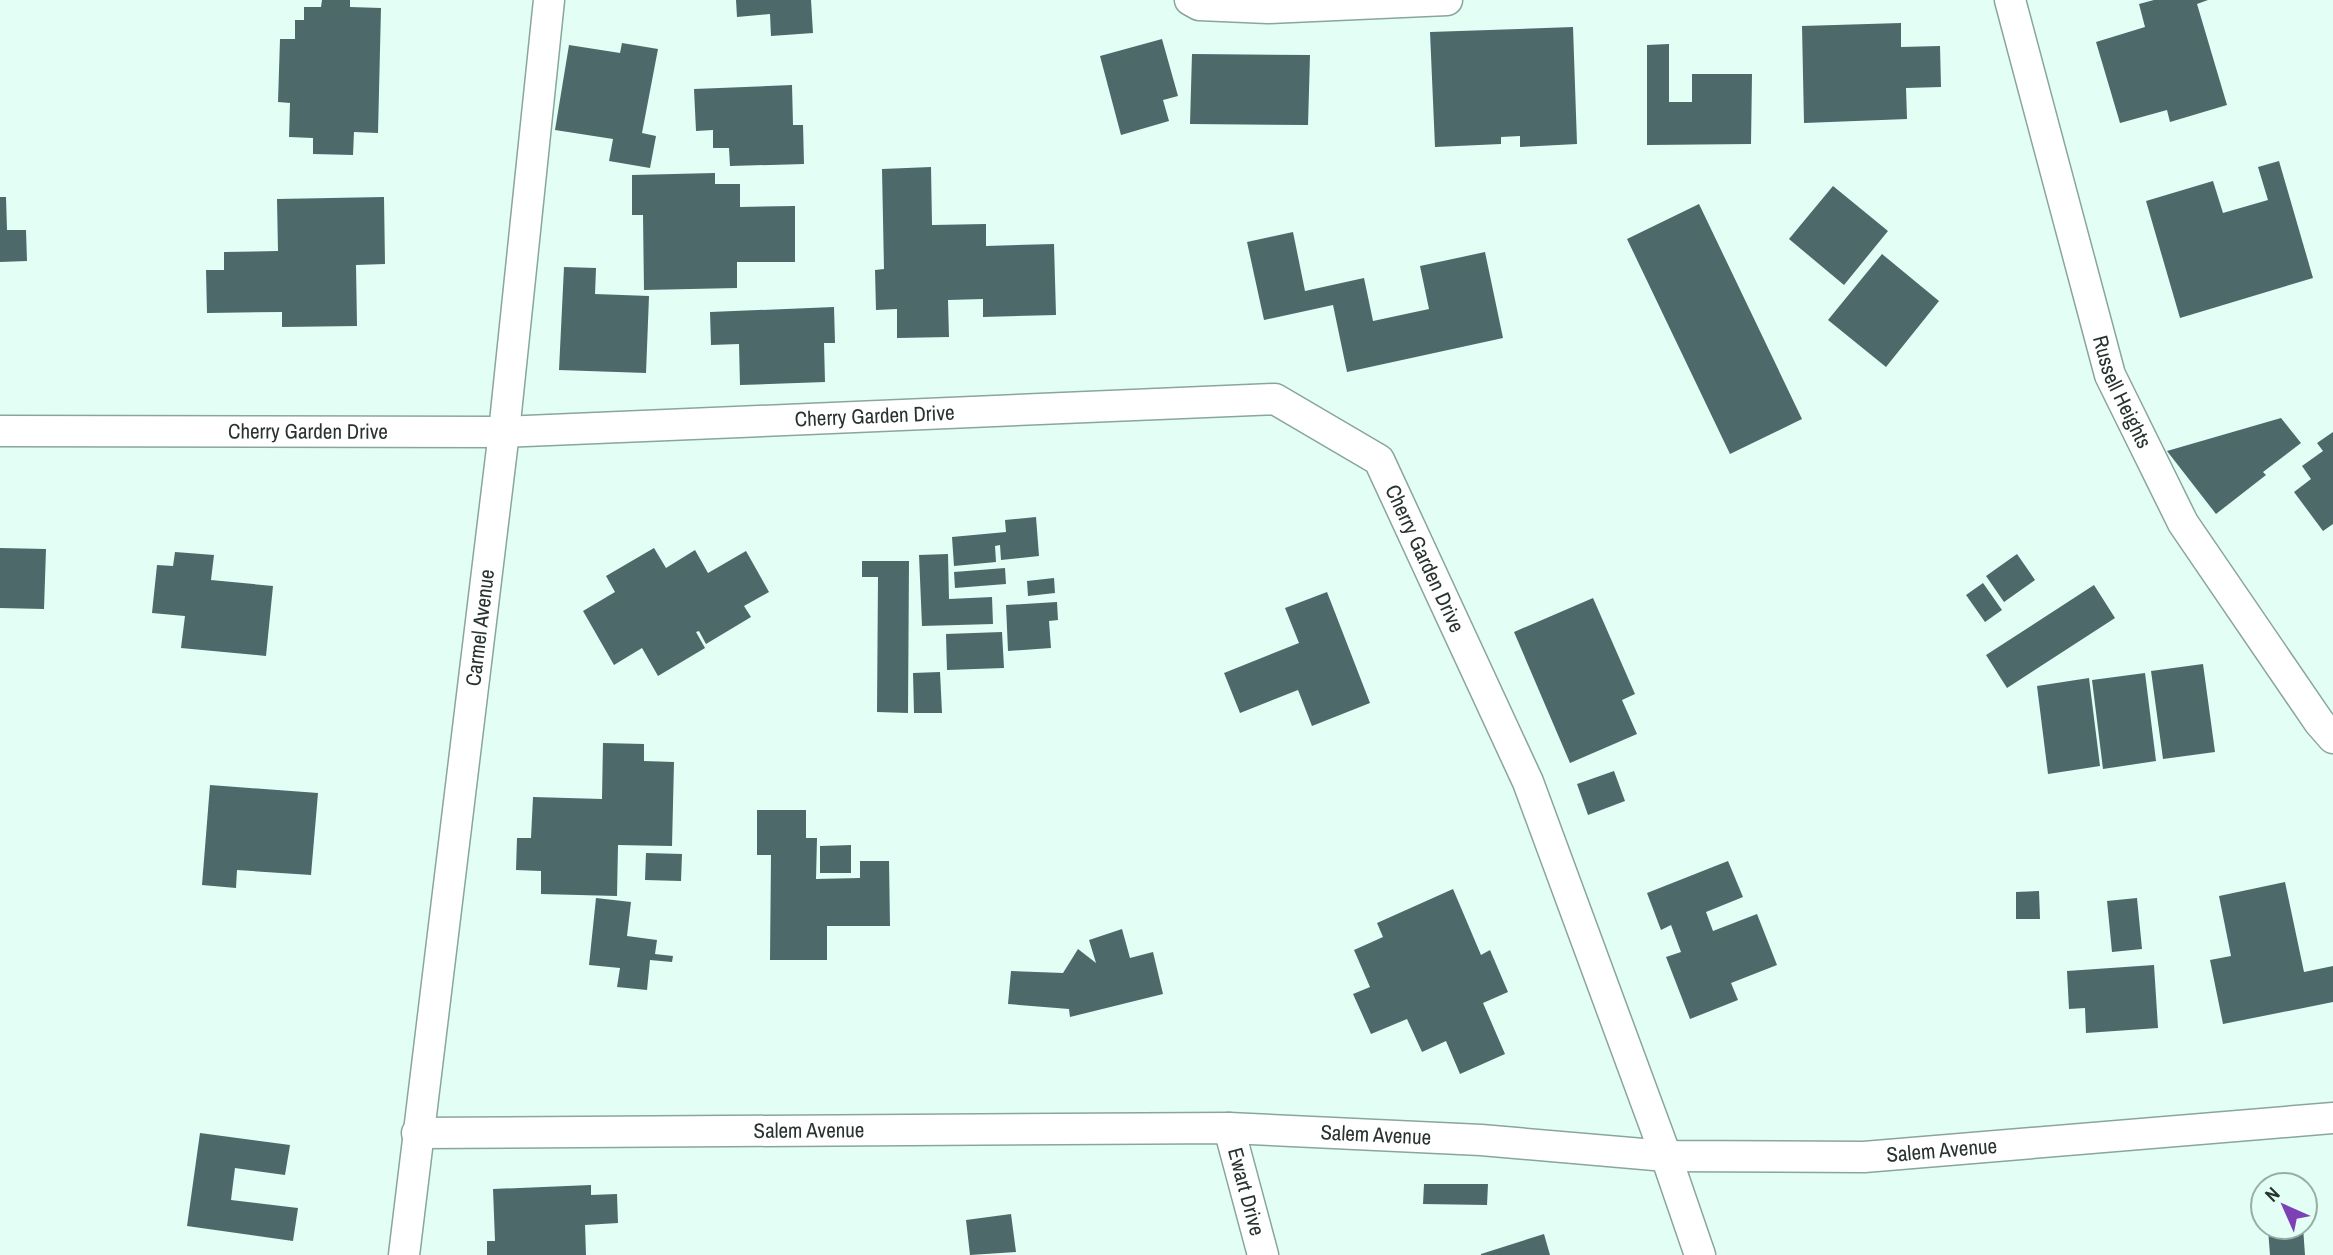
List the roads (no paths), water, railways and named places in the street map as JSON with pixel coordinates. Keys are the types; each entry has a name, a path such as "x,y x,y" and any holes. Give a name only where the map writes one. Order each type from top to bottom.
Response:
{"street":[{"name":"Carmel Avenue","path":"404,1255 504,432 549,0"},
{"path":"1190,0 1199,5 1268,8 1447,0"},
{"name":"Russell Heights","path":"2010,0 2110,375 2183,523 2328,724"},
{"name":"Cherry Garden Drive","path":"0,430 504,432 1275,399 1379,460 1528,782 1700,1255"},
{"name":"Salem Avenue","path":"417,1133 1229,1128 1481,1140 1666,1156 1864,1157 2333,1118"},
{"name":"Ewart Drive","path":"1229,1128 1263,1255"}]}
